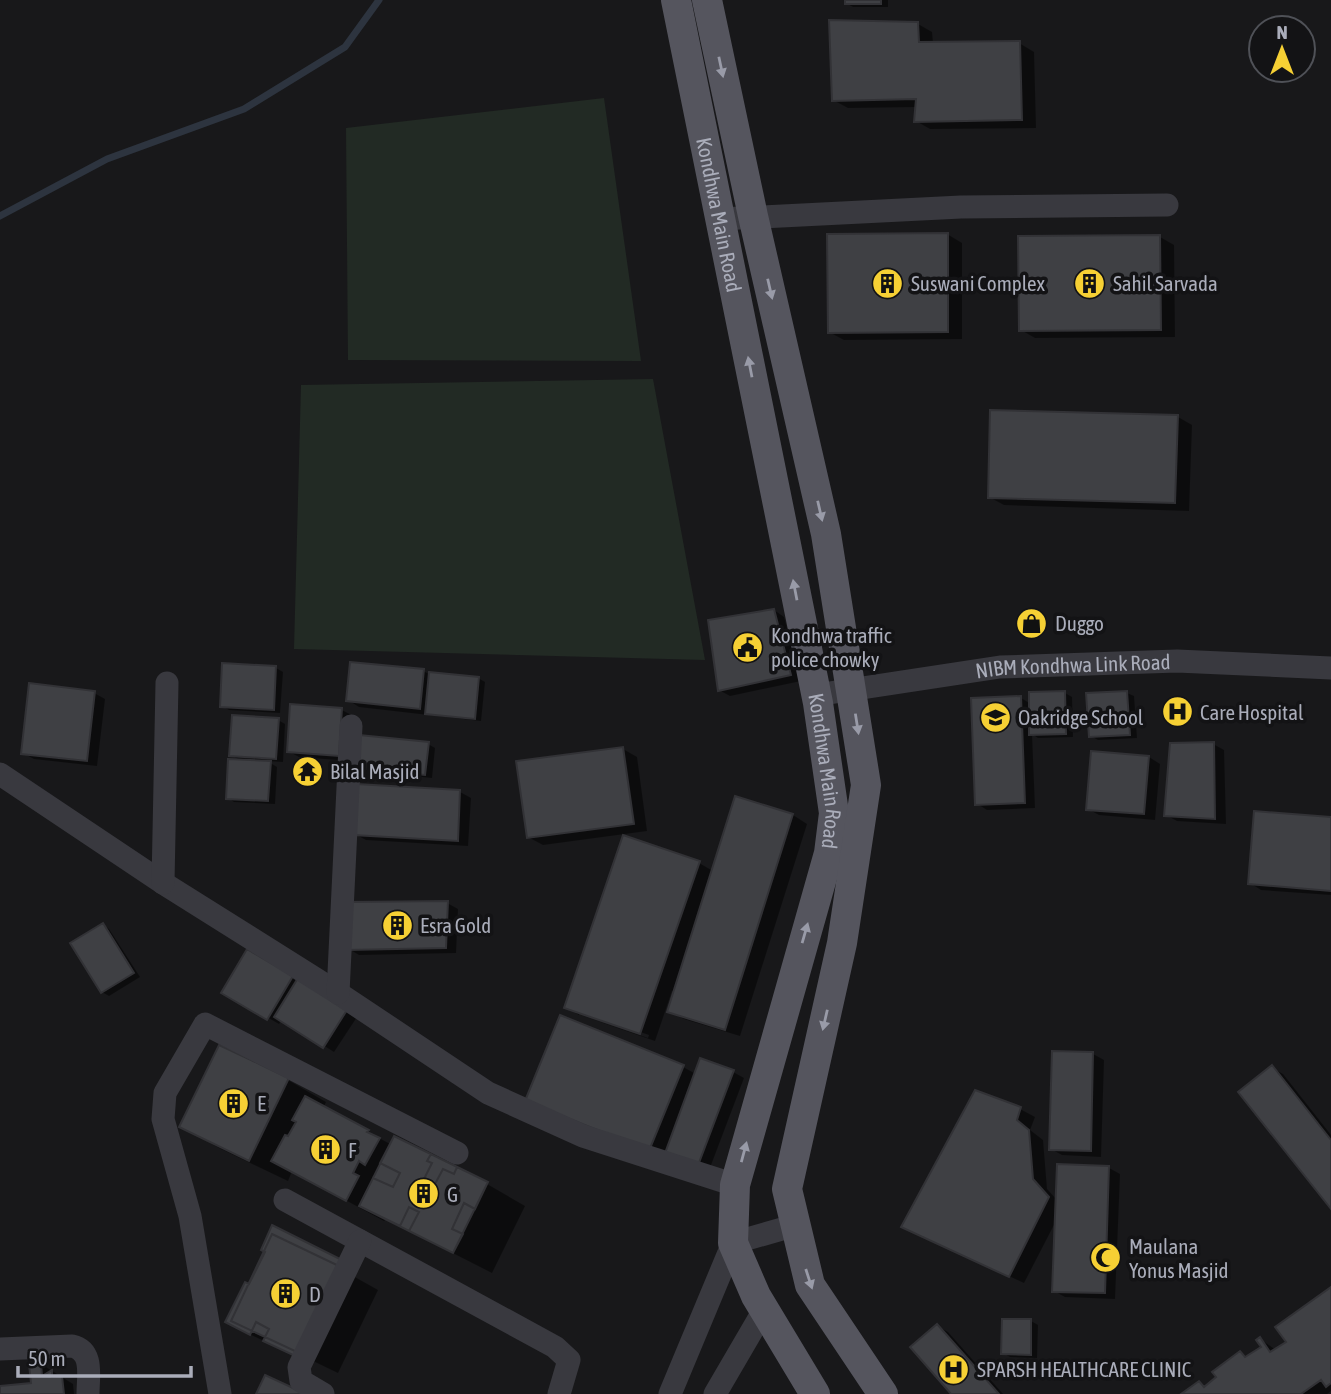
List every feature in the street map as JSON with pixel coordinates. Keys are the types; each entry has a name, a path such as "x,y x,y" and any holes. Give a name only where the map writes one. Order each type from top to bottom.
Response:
{"main road":[{"name":"Kondhwa Main Road","path":"676,0 816,695 834,813 829,853 735,1185 733,1243 764,1310 815,1394"},
{"name":"Kondhwa Main Road","path":"707,0 826,534 866,785 842,943 787,1189 810,1285 883,1394"}],"street":[{"path":"720,219 961,207 1167,205"},
{"name":"NIBM Kondhwa Link Road","path":"816,695 1000,667 1177,661 1331,667"},
{"path":"163,883 167,683"},
{"path":"338,993 352,726"},
{"path":"0,774 488,1093 583,1136 735,1185"},
{"path":"220,1394 190,1216 163,1119 165,1093 205,1024 457,1153"},
{"path":"285,1200 555,1346 569,1360 559,1394"},
{"path":"670,1394 733,1243 796,1225"},
{"path":"323,1394 301,1381 299,1367 360,1241"},
{"path":"715,1394 764,1310"},
{"path":"0,1349 80,1348 88,1357 88,1394"}],"shaded area":[{"path":"604,98 641,361 348,360 346,128"},
{"path":"653,379 705,660 294,649 301,385"}],"building":[{"path":"845,0 881,0 881,4 845,4"},
{"path":"829,20 918,22 919,42 1020,41 1022,120 914,122 916,99 832,101"},
{"name":"Suswani Complex","path":"948,233 948,332 828,333 827,234"},
{"name":"Sahil Sarvada","path":"1160,235 1161,330 1019,331 1018,236"},
{"path":"990,410 1178,415 1175,503 988,498"},
{"name":"Kondhwa traffic police chowky","path":"774,609 791,675 718,691 708,620"},
{"path":"350,662 424,669 420,709 346,701"},
{"path":"222,663 276,666 274,710 220,707"},
{"path":"429,672 479,677 475,719 425,714"},
{"path":"29,683 95,691 87,761 21,754"},
{"path":"1065,691 1066,734 1029,735 1029,692"},
{"path":"1127,691 1130,735 1089,737 1086,693"},
{"path":"1021,696 1025,803 975,805 971,698"},
{"path":"290,704 342,708 339,756 287,752"},
{"path":"232,715 279,718 276,759 229,756"},
{"path":"359,735 429,742 425,775 356,768"},
{"path":"1214,742 1215,819 1164,816 1170,743"},
{"path":"623,747 634,824 527,838 516,761"},
{"path":"1091,751 1149,756 1144,814 1086,810"},
{"path":"228,759 271,761 268,801 226,799"},
{"path":"356,784 460,790 458,841 353,835"},
{"path":"735,796 793,814 725,1030 667,1012"},
{"path":"1254,811 1331,817 1331,891 1248,884"},
{"path":"623,835 700,861 640,1034 564,1008"},
{"name":"Esra Gold","path":"448,901 446,948 347,950 346,902"},
{"path":"103,923 134,973 101,993 70,943"},
{"path":"247,949 293,976 267,1020 221,993"},
{"path":"298,978 347,1010 323,1048 274,1017"},
{"path":"560,1015 684,1065 649,1151 525,1101"},
{"name":"E","path":"219,1045 289,1078 249,1161 179,1127"},
{"path":"1052,1051 1093,1052 1091,1151 1049,1150"},
{"path":"700,1058 734,1070 697,1168 664,1156"},
{"path":"1272,1065 1331,1140 1331,1209 1238,1092"},
{"path":"975,1090 1021,1107 1017,1120 1029,1130 1033,1179 1049,1197 1009,1277 901,1227"},
{"name":"F","path":"305,1096 380,1138 365,1165 359,1161 353,1173 359,1176 346,1201 271,1161 285,1135 288,1136 296,1122 292,1120"},
{"name":"G","path":"394,1136 431,1154 427,1161 432,1163 424,1179 435,1184 443,1169 454,1174 457,1167 488,1182 475,1209 464,1203 452,1229 463,1234 453,1253 409,1231 419,1212 409,1207 400,1226 359,1206 373,1178 393,1187 400,1173 380,1163"},
{"name":"G","path":"394,1136 488,1182 453,1253 359,1206"},
{"path":"1057,1164 1109,1166 1105,1293 1052,1292"},
{"name":"D","path":"272,1225 342,1260 295,1356 263,1341 269,1329 256,1322 250,1335 225,1322 245,1282 249,1284 265,1252 261,1250"},
{"name":"D","path":"272,1234 341,1267 299,1353 231,1321"},
{"path":"1331,1287 1331,1383 1326,1387 1321,1380 1301,1394 1181,1394 1199,1381 1204,1387 1216,1377 1212,1372 1240,1351 1245,1357 1261,1347 1256,1340 1260,1337 1270,1352 1286,1342 1275,1327"},
{"path":"1002,1319 1031,1319 1031,1355 1001,1354"},
{"name":"SPARSH HEALTHCARE CLINIC","path":"937,1324 999,1394 951,1394 910,1347"},
{"path":"41,1363 42,1376 52,1370 52,1377 62,1376 64,1394 0,1394 0,1386 31,1383 29,1364"},
{"path":"265,1375 306,1394 256,1394"},
{"path":"265,1375 306,1394 256,1394"}],"waterway":[{"path":"0,216 107,159 244,109 345,47 379,0"}],"place":[{"name":"Suswani Complex","path":"888,283"},
{"name":"Sahil Sarvada","path":"1090,283"},
{"name":"Duggo","path":"1032,623"},
{"name":"Kondhwa traffic police chowky","path":"748,647"},
{"name":"Care Hospital","path":"1177,712"},
{"name":"Oakridge School","path":"995,717"},
{"name":"Bilal Masjid","path":"307,771"},
{"name":"Esra Gold","path":"397,925"},
{"name":"E","path":"234,1103"},
{"name":"F","path":"325,1150"},
{"name":"G","path":"424,1194"},
{"name":"Maulana Yonus Masjid","path":"1106,1258"},
{"name":"D","path":"286,1294"},
{"name":"SPARSH HEALTHCARE CLINIC","path":"954,1369"}]}
